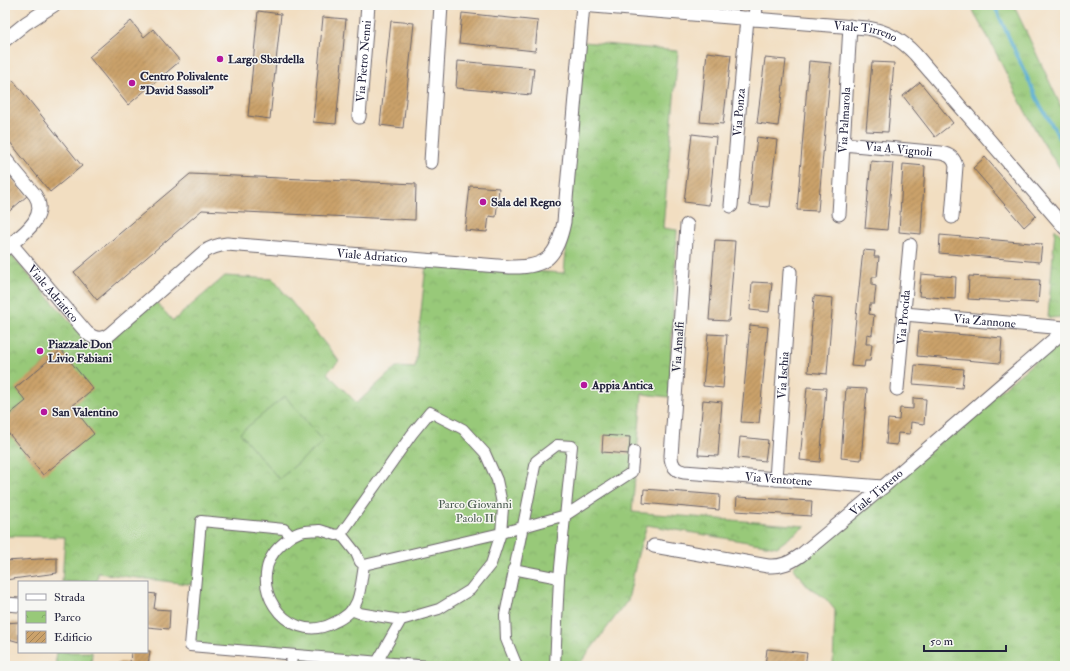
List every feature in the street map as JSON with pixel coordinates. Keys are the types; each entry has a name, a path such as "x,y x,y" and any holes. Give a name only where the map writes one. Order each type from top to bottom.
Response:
{"street":[{"path":"5,40 26,23 54,5"},
{"name":"Via Pietro Nenni","path":"359,117 368,5"},
{"path":"431,162 441,5"},
{"name":"Viale Tirreno","path":"582,5 850,26 882,31 895,37 907,46 1065,228"},
{"name":"Viale Adriatico","path":"8,247 87,334 98,338 108,336 204,252 220,245 227,244 510,267 529,267 539,265 554,251 564,222 582,5"},
{"name":"Via Ponza","path":"731,206 751,19 756,5"},
{"name":"Via Palmarola","path":"839,214 850,26"},
{"name":"Via A. Vignoli","path":"843,144 941,153 948,155 952,158 956,166 952,217"},
{"path":"5,159 35,194 39,203 39,211 35,222 8,247"},
{"name":"Via Amalfi","path":"674,467 671,456 687,225"},
{"name":"Via Procida","path":"897,389 910,245"},
{"name":"Via Ischia","path":"776,479 790,272"},
{"name":"Via Zannone","path":"904,314 1065,329"},
{"name":"Viale Tirreno","path":"654,546 768,566 785,565 801,555 883,487 1065,329"},
{"path":"351,610 359,613 401,620 439,609 470,590 491,564 501,533 503,508 497,480 485,453 463,429 430,412 412,434 341,534 336,535 320,530 304,531 291,536 274,550 268,562 265,581 270,601 282,616 297,625 311,628 326,627 345,617 351,610 357,603 364,566"},
{"path":"517,666 506,639 505,615 513,569 536,461 557,445 572,446 559,578 555,666"},
{"path":"364,566 522,528 566,515 632,472 634,451"},
{"name":"Via Ventotene","path":"674,467 679,471 684,472 883,487"},
{"path":"291,536 284,529 201,521 190,646 374,663 429,666"},
{"path":"341,534 364,566"},
{"path":"513,569 559,578"},
{"path":"5,604 18,605"},
{"path":"374,663 401,620"},
{"path":"291,666 292,655"}],"green space":[{"path":"972,5 1015,5 1065,115 1065,175 1043,144 977,18"},
{"name":"Parco Giovanni Paolo II","path":"584,42 678,51 663,228 677,230 669,397 642,394 632,512 805,526 777,547 647,525 638,554 628,600 578,666 291,666 292,655 190,646 196,585 98,573 97,581 62,581 65,537 5,536 5,260 11,255 96,351 155,301 173,321 225,276 273,279 339,361 327,373 357,403 396,367 415,368 426,265 564,273"},
{"path":"1055,229 1065,239 1065,317 1048,318"},
{"path":"1065,336 1065,666 833,666 835,610 825,598 806,585 793,567"},
{"path":"285,396 323,442 279,479 240,433"},
{"path":"57,653 92,653 91,666 55,666"}],"building":[{"path":"258,11 281,14 270,119 248,116"},
{"path":"462,13 538,21 535,51 459,43"},
{"path":"323,17 346,19 336,124 313,122"},
{"name":"Centro Polivalente \"David Sassoli\"","path":"131,21 144,37 153,29 180,61 128,105 89,57"},
{"path":"391,21 414,23 403,128 380,125"},
{"path":"707,52 731,55 723,124 700,122"},
{"path":"765,58 786,60 778,126 757,123"},
{"path":"458,61 534,68 531,95 456,88"},
{"path":"809,61 831,63 818,211 797,210"},
{"path":"872,62 894,63 888,132 866,131"},
{"path":"13,80 82,166 50,192 5,136 5,87"},
{"path":"920,82 953,123 935,137 903,96"},
{"path":"692,134 716,137 709,205 684,202"},
{"path":"757,137 777,140 769,207 749,205"},
{"path":"985,157 1036,216 1024,227 973,168"},
{"path":"871,161 893,163 887,230 865,228"},
{"path":"903,164 925,166 921,234 899,232"},
{"path":"190,174 416,184 415,220 202,210 97,300 74,272"},
{"path":"10,176 27,196 5,215 5,181"},
{"name":"Sala del Regno","path":"470,186 499,188 496,217 489,216 487,232 465,230"},
{"path":"940,235 1042,244 1040,262 939,253"},
{"path":"715,240 735,241 729,321 709,320"},
{"path":"863,250 875,251 874,257 879,257 877,277 872,277 872,285 876,286 874,304 870,304 869,314 874,315 872,335 867,334 866,344 872,344 870,361 865,361 864,367 851,366"},
{"path":"921,274 956,277 955,299 919,296"},
{"path":"969,276 1040,280 1038,303 968,299"},
{"path":"752,282 772,283 769,312 750,310"},
{"path":"814,296 833,298 827,374 808,372"},
{"path":"750,325 768,327 759,423 741,422"},
{"path":"919,331 1002,338 1000,363 917,356"},
{"path":"708,334 727,335 723,388 703,386"},
{"name":"San Valentino","path":"61,350 93,389 72,406 94,434 43,475 5,429 5,418 26,401 15,388"},
{"path":"915,365 964,369 962,388 913,384"},
{"path":"807,387 826,388 820,462 800,460"},
{"path":"846,388 867,389 861,460 841,458"},
{"path":"913,398 926,399 924,424 911,422 910,434 898,433 897,445 886,444 888,419 899,420 900,408 913,409"},
{"path":"703,400 722,402 718,456 698,455"},
{"path":"603,435 630,437 629,454 602,452"},
{"path":"740,437 768,440 765,461 738,458"},
{"path":"644,489 720,495 719,510 643,503"},
{"path":"737,497 812,501 811,516 736,511"},
{"path":"57,558 57,573 5,580 5,561"},
{"path":"148,593 156,594 154,609 170,610 169,629 148,627"},
{"path":"18,622 18,642 5,638 5,623"},
{"path":"767,649 807,653 805,666 793,666 793,664 777,662 777,666 765,666"},
{"path":"148,651 150,651 148,666 118,666 119,662 130,663 131,653 148,653"}],"waterway":[{"path":"994,5 1039,103 1065,147"}],"place":[{"name":"Largo Sbardella","path":"220,59"},
{"name":"Centro Polivalente \"David Sassoli\"","path":"132,83"},
{"name":"Sala del Regno","path":"483,202"},
{"name":"Piazzale Don Livio Fabiani","path":"40,351"},
{"name":"Appia Antica","path":"584,385"},
{"name":"San Valentino","path":"44,412"}]}
